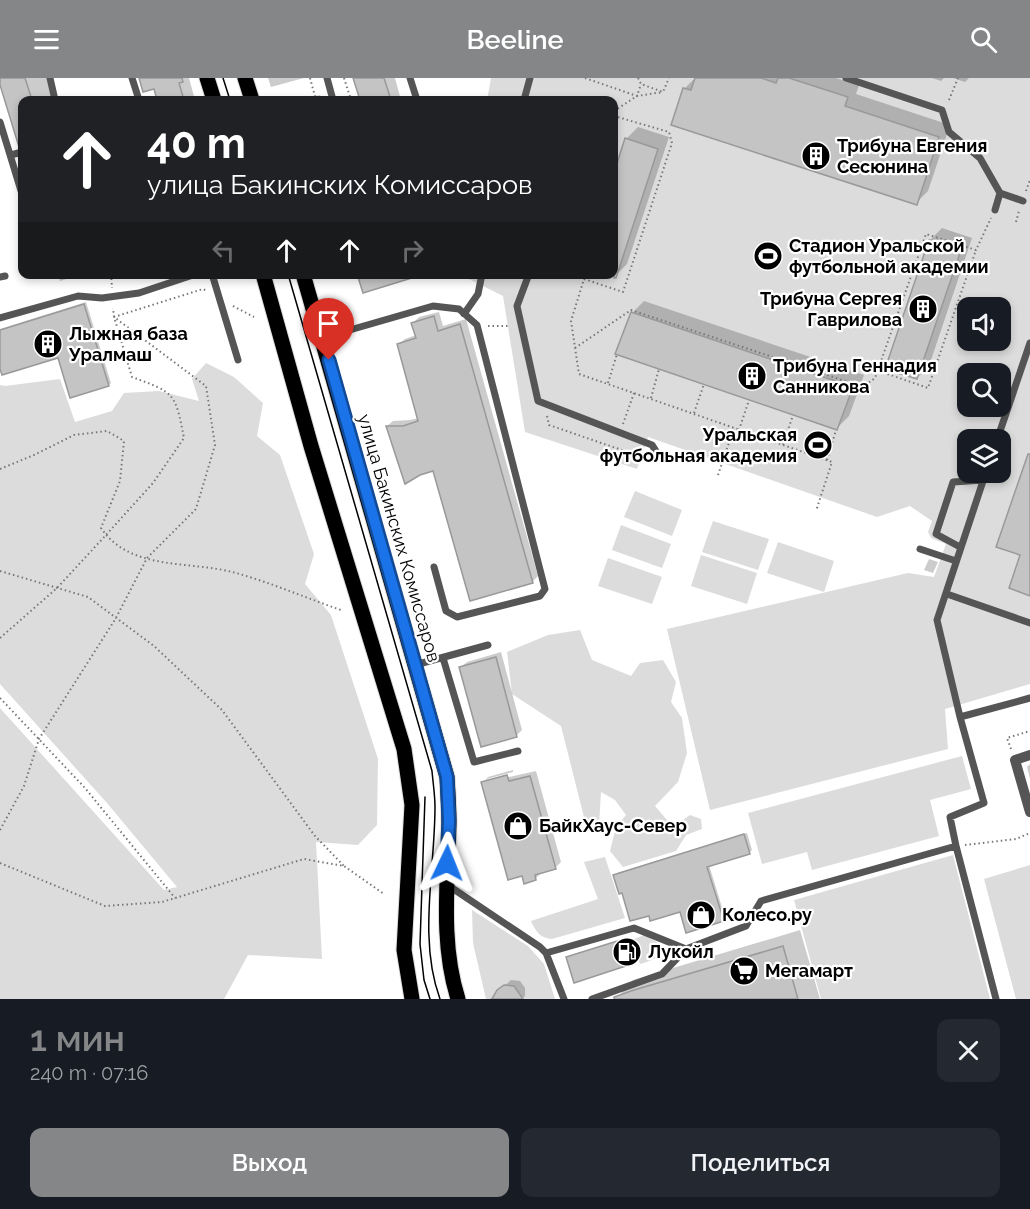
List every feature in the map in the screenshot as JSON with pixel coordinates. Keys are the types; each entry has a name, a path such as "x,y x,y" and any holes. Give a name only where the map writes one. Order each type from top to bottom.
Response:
{"main road":[{"path":"207,78 213,96"},
{"path":"245,78 251,96"},
{"path":"264,279 311,446 404,749 412,805 404,950 412,999"},
{"name":"улица Бакинских Комиссаров","path":"304,279 447,777 449,821 446,884 447,939 452,981 458,999"}],"street":[{"path":"1030,755 1015,760 1030,812"}],"lane":[{"path":"50,78 54,96"},
{"path":"132,78 138,96"},
{"path":"327,78 332,96"},
{"path":"410,78 416,96"},
{"path":"525,96 530,78"},
{"path":"846,78 942,110 949,132 980,158 1000,193 1023,201"},
{"path":"0,122 18,180"},
{"path":"11,155 18,153"},
{"path":"994,210 1000,193"},
{"path":"0,318 78,296 102,298 139,294 182,279"},
{"path":"213,279 238,360"},
{"path":"464,314 478,294 481,279"},
{"path":"527,279 517,306 538,401 652,445 659,456"},
{"path":"322,338 434,306 459,309 477,325 545,589 540,596 457,617 447,611 434,567"},
{"path":"1001,429 1030,343"},
{"path":"957,481 953,482 936,534 960,547"},
{"path":"982,483 937,620 960,717 984,803 950,817 996,999"},
{"path":"920,549 956,561"},
{"path":"946,594 1030,623"},
{"path":"415,665 488,645"},
{"path":"443,658 474,762 518,751"},
{"path":"960,717 1030,698"},
{"path":"592,999 662,974 686,949 746,927 761,901 956,846"},
{"path":"446,884 540,947 546,953 564,999"},
{"path":"546,953 634,928 686,949"}],"path":[{"path":"310,78 315,96"},
{"path":"344,78 350,96"},
{"path":"585,78 637,96"},
{"path":"638,78 642,84 663,92"},
{"path":"663,92 669,78"},
{"path":"942,110 951,97 958,78"},
{"path":"637,96 642,84"},
{"path":"618,108 637,96 663,92"},
{"path":"618,117 669,132 672,143 623,292 584,279 571,321 579,374 832,462 816,511"},
{"path":"879,371 928,388 976,250 994,210"},
{"path":"575,348 631,310 863,387 875,378 879,371 926,234 976,250"},
{"path":"114,317 203,289 254,317"},
{"path":"0,638 57,588 153,483 184,438 178,406 166,390 132,377 114,317"},
{"path":"0,830 24,786 39,739 116,618 147,558 196,508 215,445 206,386 114,317"},
{"path":"477,325 508,326"},
{"path":"608,384 617,354"},
{"path":"650,399 659,369"},
{"path":"694,414 704,384"},
{"path":"621,433 634,393"},
{"path":"739,430 748,399"},
{"path":"545,404 549,425 646,459 659,456"},
{"path":"783,445 793,415"},
{"path":"718,475 734,428"},
{"path":"827,460 836,430"},
{"path":"0,469 74,435 107,431 124,441 120,481 101,528 105,535 131,555 235,573 341,610"},
{"path":"0,572 87,597 154,645 222,710 315,836 344,866 384,894"},
{"path":"0,698 85,788 175,898"},
{"path":"1015,760 1007,738 1030,731"},
{"path":"956,846 1016,838 1030,833"},
{"path":"0,863 105,906 162,902 304,860 344,866"}],"shaded area":[{"name":"Уральская футбольная академия","path":"491,78 1030,78 1030,684 945,709 948,749 710,810 667,629 908,573 934,577 946,544 931,538 928,532 932,521 910,506 877,517 648,437 637,469 525,432 503,296 469,279 618,279 618,96 488,96"},
{"path":"206,363 234,377 263,403 257,436 280,455 314,554 305,584 331,615 378,759 377,825 358,845 316,842 322,959 248,955 224,999 0,999 0,708 164,890 177,887 107,803 0,684 0,385 60,379 75,422 112,411 124,393 159,391 199,401 192,379"},
{"path":"635,491 682,510 672,536 624,517"},
{"path":"713,521 769,539 758,570 702,552"},
{"path":"621,525 671,544 662,568 612,550"},
{"path":"778,542 834,561 824,592 767,573"},
{"path":"701,555 757,573 747,604 691,586"},
{"path":"608,558 662,577 652,604 598,586"},
{"path":"580,630 592,660 631,676 640,663 663,660 676,682 671,702 682,718 687,753 678,782 655,806 673,827 690,815 701,819 702,829 686,835 676,851 623,867 610,851 616,827 626,815 615,800 601,792 599,825 586,825 561,726 512,694 507,652 548,635"},
{"path":"962,756 971,789 930,800 939,836 812,870 807,852 762,864 748,813"},
{"path":"953,855 990,999 821,999 794,900"},
{"path":"605,857 625,918 552,939 539,934 531,921 598,899 584,862"},
{"path":"1030,865 1030,999 1016,999 984,879"},
{"path":"472,910 528,946 544,964 555,999 486,999 473,943"},
{"path":"644,935 664,948 651,961 640,964 632,940"}],"building":[{"path":"0,78 25,78 31,96 18,96 18,144 0,85"},
{"path":"139,78 182,78 183,82 179,83 183,96 156,96 154,89 143,92"},
{"path":"353,78 384,78 390,96 359,96"},
{"path":"695,78 761,78 776,83 778,78 789,78 848,97 845,106 939,137 917,205 671,125 683,88 691,90"},
{"path":"625,138 658,149 618,272 618,160"},
{"name":"Трибуна Сергея Гаврилова","path":"929,240 961,250 917,379 885,369"},
{"path":"359,279 408,279 363,293"},
{"name":"Лыжная база Уралмаш","path":"84,304 109,386 70,398 58,358 2,375 0,330"},
{"name":"Трибуна Геннадия Санникова","path":"631,312 853,387 837,430 615,354"},
{"path":"434,316 438,331 460,324 533,583 470,601 433,471 420,475 405,484 386,426 403,426 418,421 397,344 416,338 411,323"},
{"path":"1028,454 1030,454 1030,596 1009,588 1020,555 996,547"},
{"path":"496,657 517,737 481,747 459,667"},
{"name":"БайкХаус-Север","path":"507,775 509,781 530,776 556,869 535,875 536,880 524,884 522,876 508,880 481,782"},
{"path":"744,834 750,854 707,867 724,921 686,933 680,912 650,921 649,916 630,921 622,893 619,894 613,875"},
{"path":"627,938 635,963 574,983 566,957"},
{"name":"Мегамарт","path":"783,946 798,999 614,999 614,997 634,990"},
{"path":"504,985 514,986 523,999 492,999 497,990"}],"tram line":[{"path":"223,78 229,96"},
{"path":"289,279 432,771 435,807 429,928 433,976 440,999"},
{"path":"425,797 420,944 424,980 430,999"}],"place":[{"name":"Трибуна Евгения Сесюнина","path":"816,156"},
{"name":"Стадион Уральской футбольной академии","path":"768,256"},
{"name":"Трибуна Сергея Гаврилова","path":"923,309"},
{"name":"Лыжная база Уралмаш","path":"48,344"},
{"name":"Трибуна Геннадия Санникова","path":"752,376"},
{"name":"Уральская футбольная академия","path":"818,445"},
{"name":"БайкХаус-Север","path":"518,826"},
{"name":"Колесо.ру","path":"701,915"},
{"name":"Лукойл","path":"627,952"},
{"name":"Мегамарт","path":"744,971"}],"route":[{"path":"329,360 447,777 449,821 447,863"}]}
